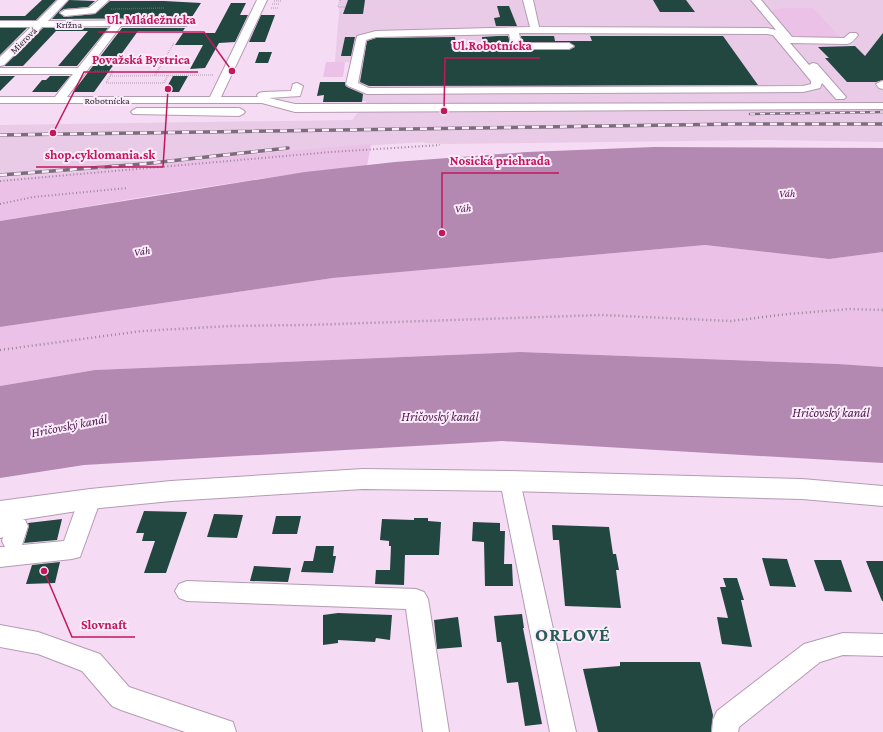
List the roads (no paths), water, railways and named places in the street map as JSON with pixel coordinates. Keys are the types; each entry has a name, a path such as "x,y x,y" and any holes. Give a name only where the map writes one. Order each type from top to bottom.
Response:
{"main road":[{"path":"0,512 90,499 232,486 363,479 510,481 802,489 883,496"}],"street":[{"name":"Mierová","path":"0,63 63,0"},
{"path":"50,13 82,13 96,9 104,0"},
{"path":"528,0 535,30"},
{"path":"756,0 840,97"},
{"path":"214,100 267,4"},
{"name":"Krížna","path":"0,24 186,23"},
{"path":"58,100 118,24"},
{"path":"535,30 564,32 767,31 776,33 817,81 816,86 803,89 367,91 352,84 361,38 364,36 535,30"},
{"path":"513,31 517,46 570,49 564,32"},
{"path":"790,40 847,41 853,35"},
{"path":"0,71 81,71"},
{"path":"264,98 296,94 297,86"},
{"path":"246,95 264,98 290,99 883,97"},
{"path":"264,98 286,106 367,108 374,112 439,111 449,108 883,106"},
{"name":"Robotnícka","path":"0,100 214,100 264,98"},
{"path":"0,110 79,110 179,113 271,111 286,106"},
{"path":"510,481 563,732"},
{"path":"4,545 72,550 90,499"},
{"path":"187,592 416,599 436,732"},
{"path":"0,636 38,642 90,662 121,697 223,732"},
{"path":"725,732 726,720 813,652 843,644 883,644"}],"water":[{"name":"Váh","path":"654,147 883,148 883,252 829,259 705,245 333,278 0,327 0,221 305,172 395,162 527,152"},
{"name":"Hričovský kanál","path":"520,352 883,367 883,463 502,441 84,465 0,478 0,386 95,370"}],"railway":[{"path":"750,114 883,112"},
{"path":"0,135 738,124 883,124"},
{"path":"0,175 143,164 288,148"}],"place":[{"name":"Ul. Mládežnícka","path":"232,71"},
{"name":"shop.cyklomania.sk","path":"168,89"},
{"name":"Ul.Robotnícka","path":"444,111"},
{"name":"Považská Bystrica","path":"53,133"},
{"name":"Nosická priehrada","path":"442,233"},
{"name":"Slovnaft","path":"44,571"}],"district":[{"name":"ORLOVÉ","path":"573,634"}]}
